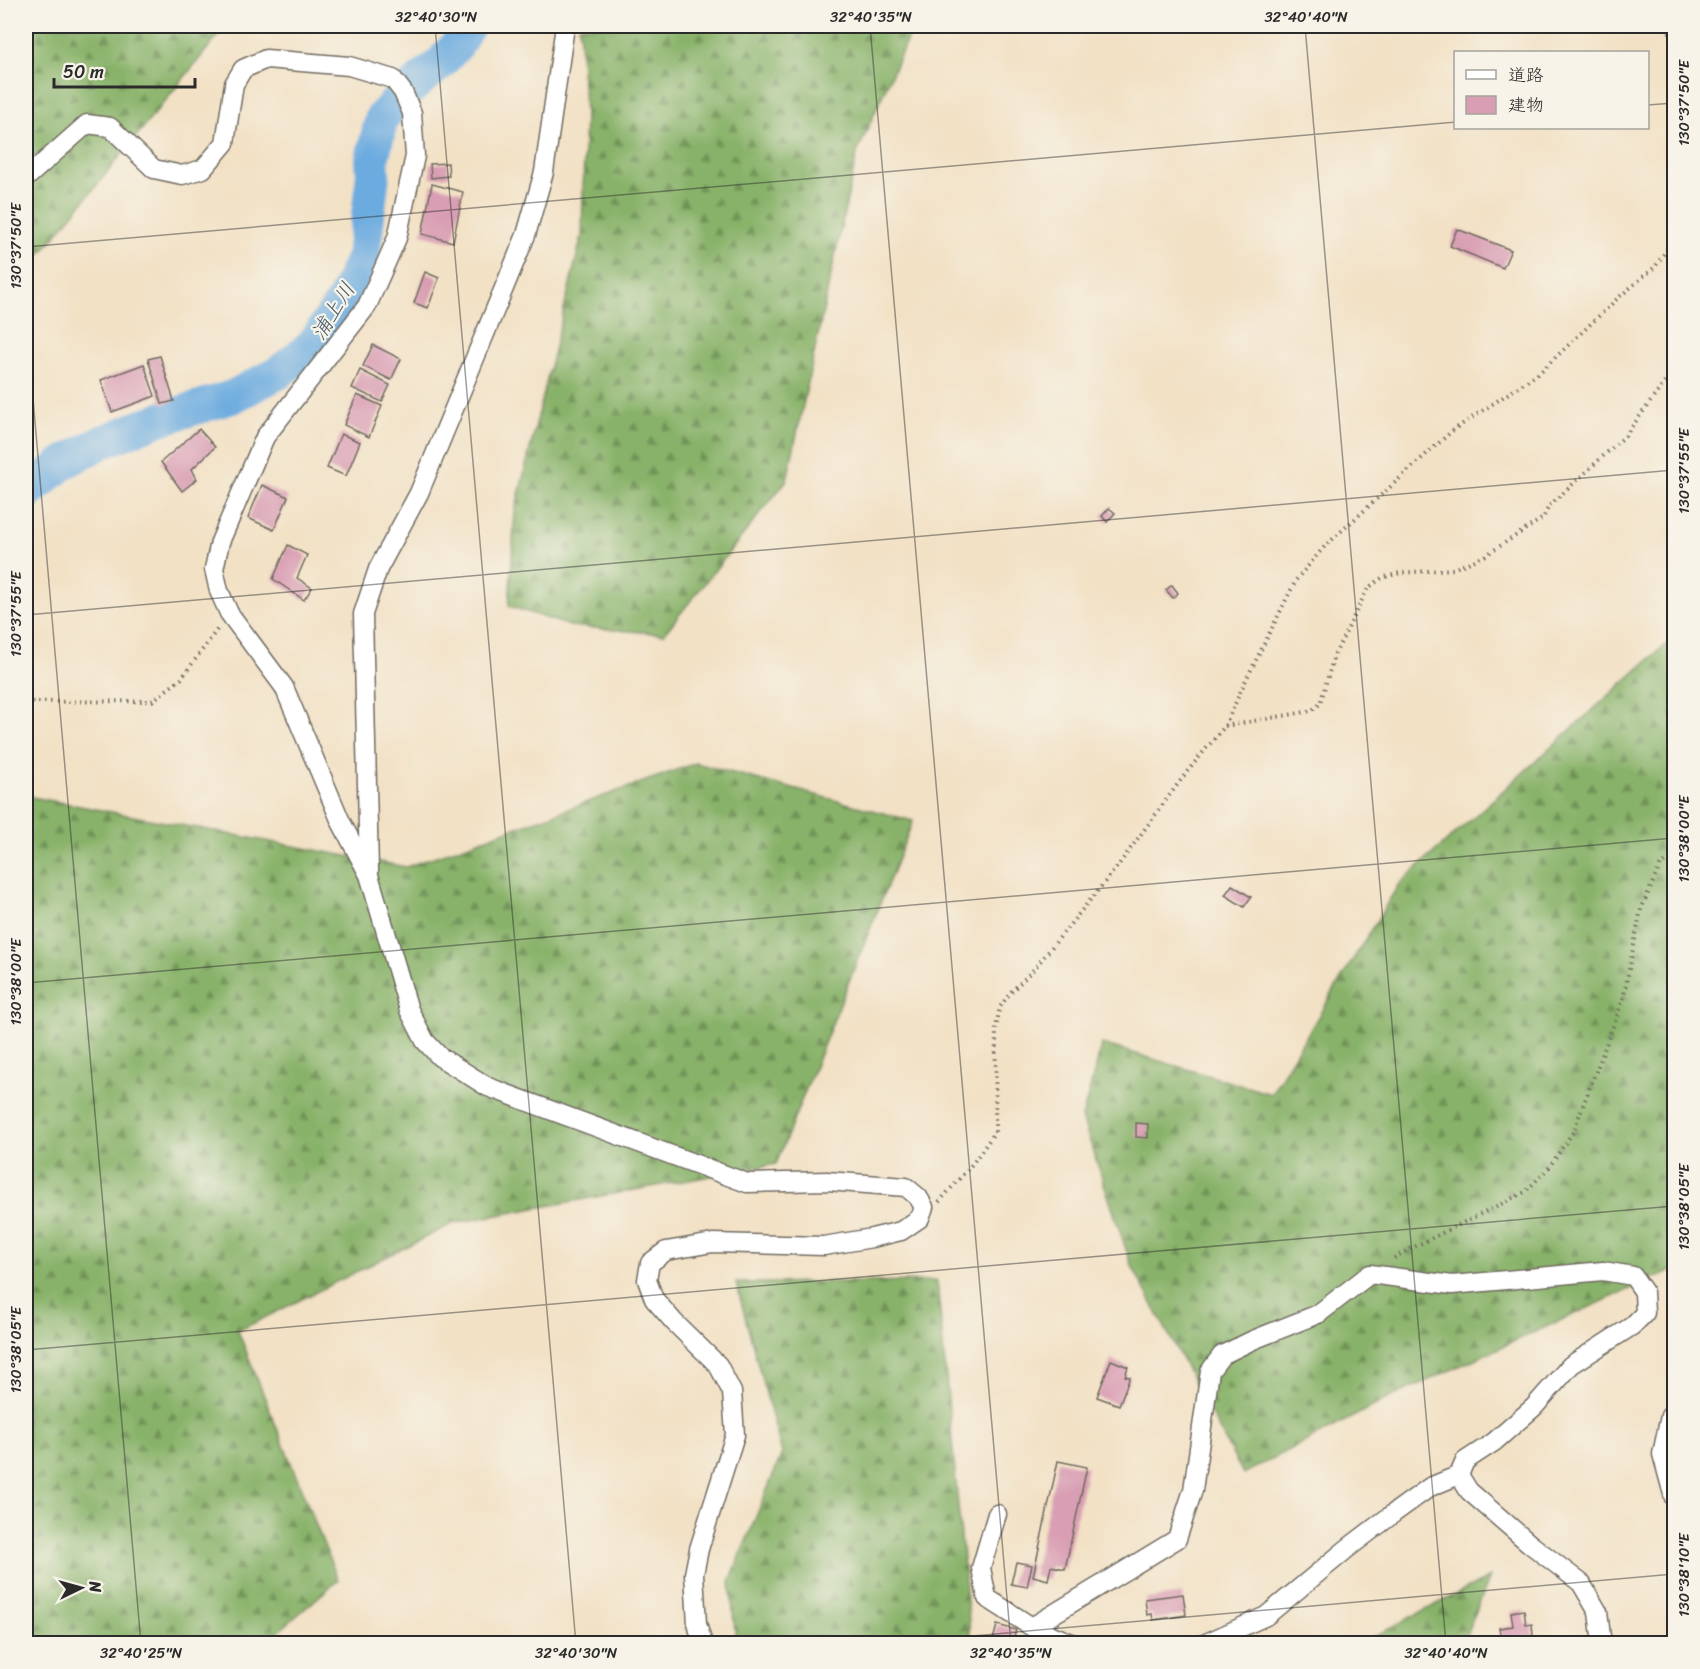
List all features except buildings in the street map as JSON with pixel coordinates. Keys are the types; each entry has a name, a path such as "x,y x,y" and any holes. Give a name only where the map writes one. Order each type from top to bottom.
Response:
{"street":[{"path":"369,875 363,614 378,569 419,493 526,235 544,172 566,26"},
{"path":"26,178 87,124 110,127 154,169 182,175 203,169 225,143 234,84 243,69 266,59 349,66 393,79 403,92 412,113 415,156 397,238 367,306 265,436 220,542 214,569 219,591 228,613 284,687 341,822 369,875 409,1010 425,1041 440,1057 488,1088 747,1183 827,1181 906,1187 918,1197 924,1207 920,1218 902,1231 872,1238 824,1246 713,1243 666,1251 650,1263 647,1280 654,1299 718,1365 732,1392 735,1435 699,1549 694,1574 697,1624 703,1644"},
{"path":"1032,1627 1177,1539 1193,1490 1210,1371 1222,1355 1318,1314 1370,1274 1452,1285 1603,1271 1633,1276 1644,1293 1645,1313 1632,1326 1572,1365 1534,1407 1494,1442 1465,1461 1459,1474 1430,1487 1394,1513 1266,1616 1204,1644"},
{"path":"1674,1410 1670,1416 1662,1454 1674,1498"},
{"path":"1459,1474 1469,1491 1530,1544 1581,1583 1598,1612 1602,1644"},
{"path":"997,1514 981,1568 987,1598 1032,1627 1074,1644"}],"path":[{"path":"1669,26 1674,69"},
{"path":"924,1207 940,1202 973,1163 994,1132 996,1027 1000,1007 1117,867 1186,773 1225,726 1296,580 1325,546 1452,432 1539,373 1617,298 1655,267 1674,239"},
{"path":"1225,726 1311,711 1320,704 1334,656 1368,588 1382,578 1401,573 1453,569 1483,557 1544,518 1549,506 1625,436 1674,370"},
{"path":"26,702 152,701 181,679 228,613"},
{"path":"1370,1274 1407,1251 1525,1192 1548,1169 1573,1132 1623,1000 1641,909 1661,864 1674,860"}],"green space":[{"path":"26,26 226,26 26,272"},
{"path":"579,26 913,26 857,153 787,480 664,634 570,626 509,606 515,511 582,235 585,113"},
{"path":"1674,637 1674,1269 1389,1398 1243,1474 1131,1264 1082,1118 1102,1044 1271,1094 1399,884"},
{"path":"696,763 913,821 776,1164 454,1223 238,1331 338,1580 265,1643 26,1644 26,796 406,867"},
{"path":"937,1281 971,1643 736,1643 730,1581 782,1453 736,1283"},
{"path":"1490,1577 1463,1643 1361,1643"}],"waterway":[{"name":"浦上川","path":"26,494 63,463 102,442 160,419 232,397 278,373 312,346 345,297 363,257 373,174 372,159 382,117 408,90 440,64 457,45 468,26"}]}
